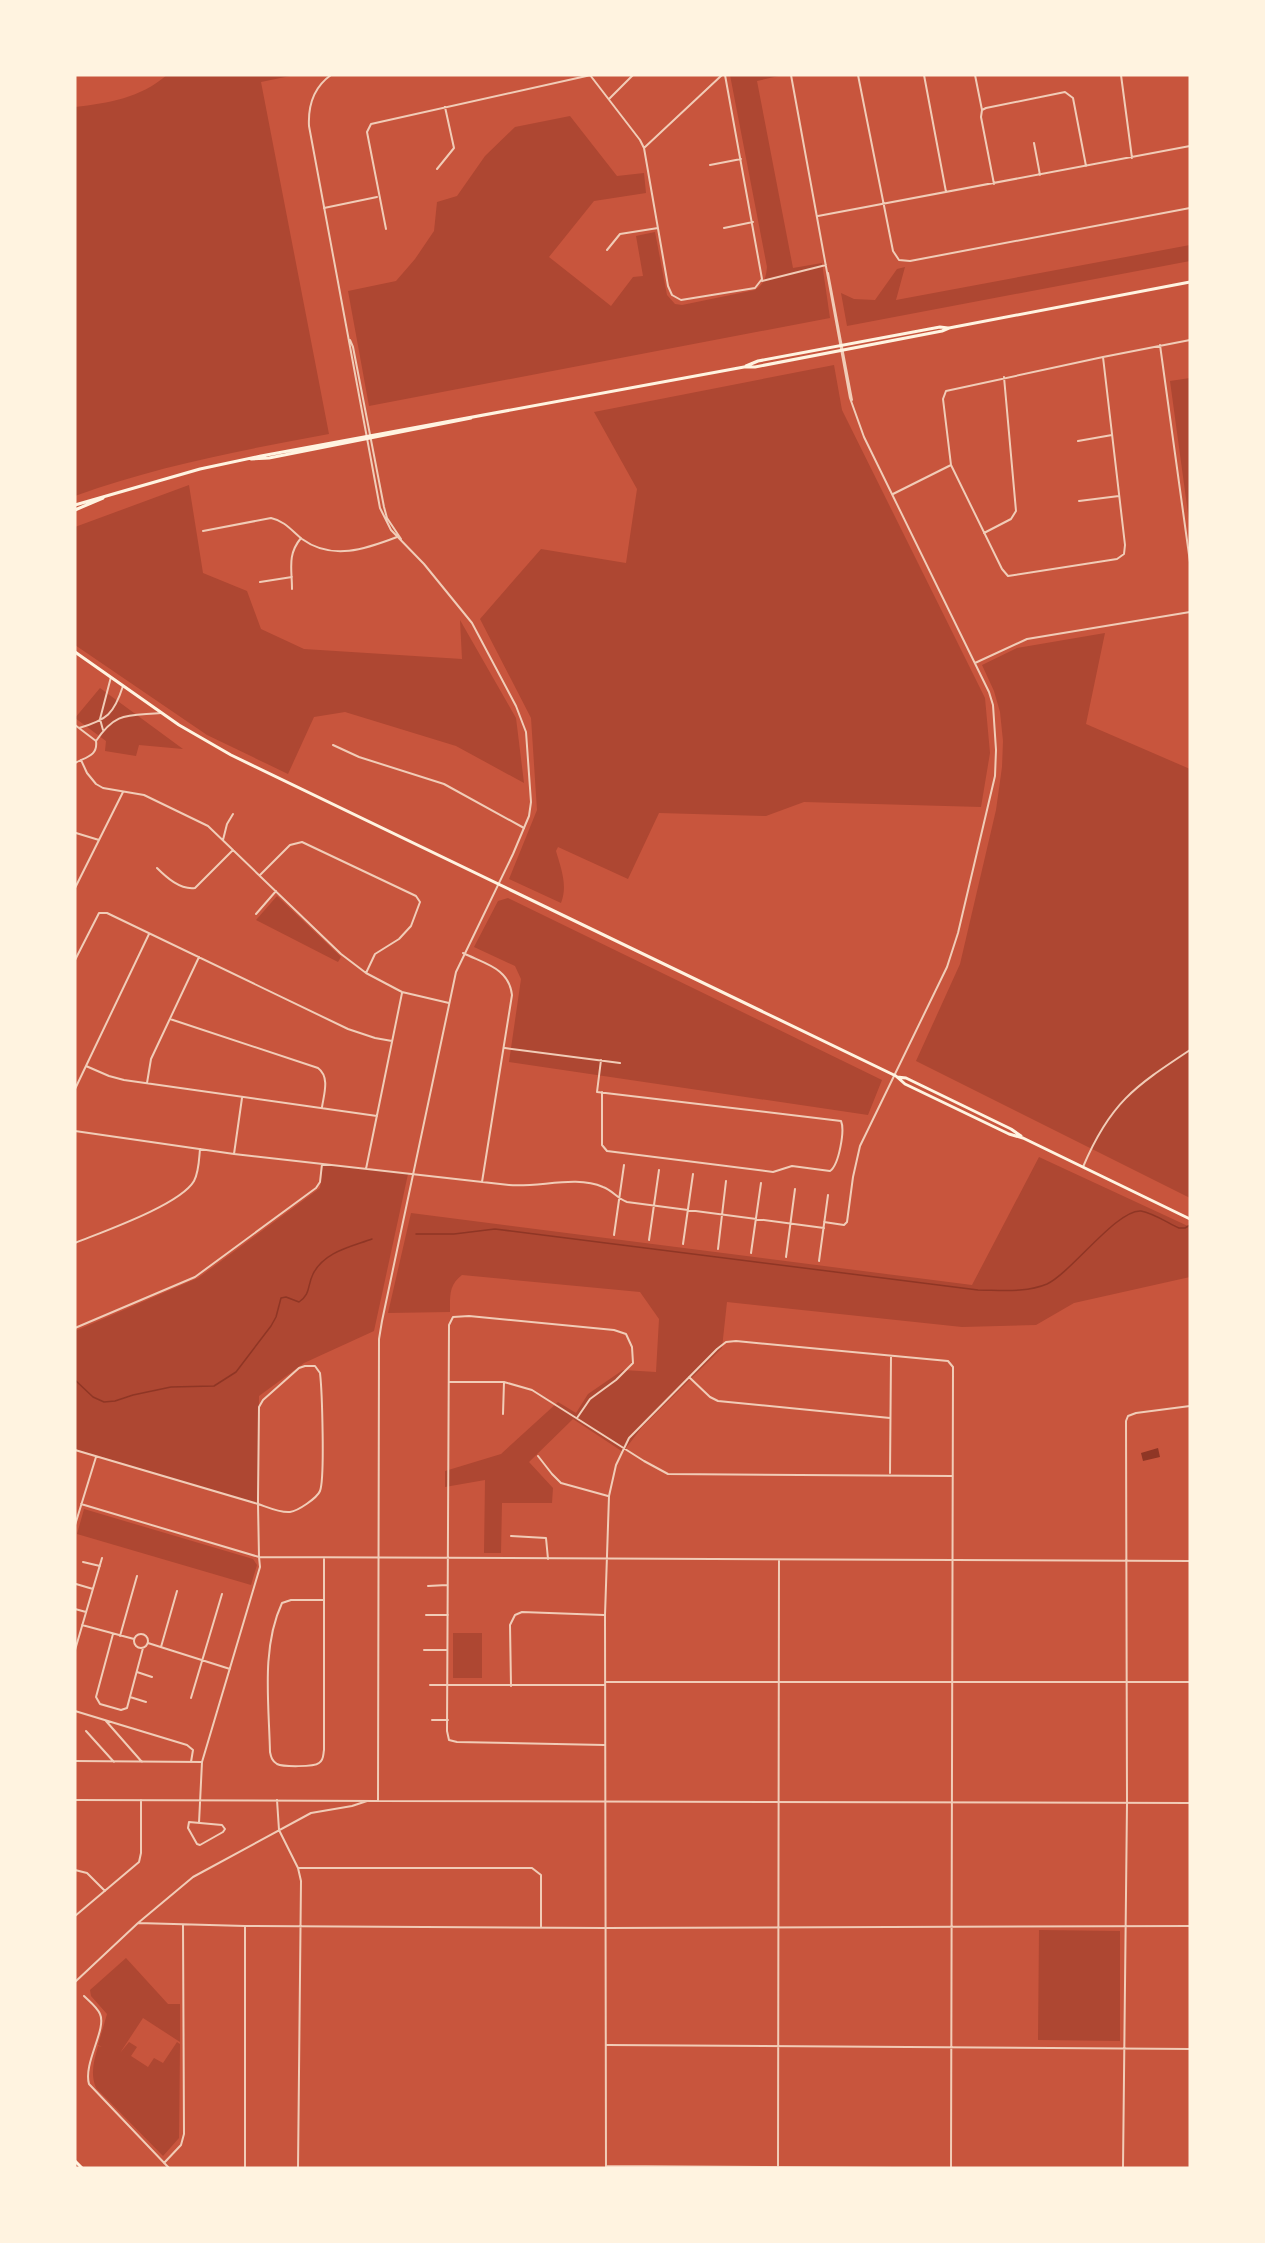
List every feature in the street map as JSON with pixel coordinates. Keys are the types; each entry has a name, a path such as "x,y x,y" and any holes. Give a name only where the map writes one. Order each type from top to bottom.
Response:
{"main road":[{"path":"75,505 200,469 249,459 465,421 1190,282"},
{"path":"75,510 110,494"},
{"path":"75,652 205,742 790,1027 896,1076 906,1078 1190,1219"},
{"path":"75,2161 82,2168"}],"street":[{"path":"331,75 317,89 309,114 350,348 387,518 402,541 472,623 521,716 526,732 531,802 524,828 456,972 379,1339 378,1801"},
{"path":"386,230 367,132 368,126 372,123 591,75 644,148 669,289 677,299 749,289 762,281 826,265"},
{"path":"609,99 633,75"},
{"path":"644,148 724,75"},
{"path":"724,75 763,272 762,281"},
{"path":"791,75 852,402 858,422 989,692 993,705 996,761 992,789 952,954 896,1076 860,1146 853,1177 848,1222 844,1225 824,1222"},
{"path":"858,75 895,256 899,260 905,262 1190,208"},
{"path":"924,75 946,192"},
{"path":"975,75 994,184"},
{"path":"1121,75 1132,158"},
{"path":"982,110 1065,92 1070,94 1073,98 1086,166"},
{"path":"437,169 454,148 445,107"},
{"path":"1034,143 1040,175"},
{"path":"818,216 1190,146"},
{"path":"710,165 741,159"},
{"path":"324,208 379,197"},
{"path":"724,228 753,222"},
{"path":"607,250 620,234 658,228"},
{"path":"1103,357 1124,554 1117,559 1010,576 1003,571 951,465 943,399 945,393 954,388 1004,377 1160,345 1190,340"},
{"path":"1160,345 1190,562"},
{"path":"984,533 1011,519 1016,511 1004,377"},
{"path":"1078,441 1112,435"},
{"path":"893,494 951,465"},
{"path":"1079,501 1119,496"},
{"path":"203,531 271,518 282,521 301,538 320,549 355,551 398,536"},
{"path":"292,589 292,551 301,538"},
{"path":"260,582 292,577"},
{"path":"975,663 1027,639 1190,612"},
{"path":"103,730 99,722 111,677"},
{"path":"78,728 99,722 116,708 123,686"},
{"path":"75,763 91,756 97,748 96,741 103,730 118,717 161,713"},
{"path":"75,725 96,741"},
{"path":"333,745 367,760 444,784 524,828"},
{"path":"81,760 87,773 96,784 144,795 197,819 223,840 341,954 366,973 402,992 449,1003"},
{"path":"75,888 123,792"},
{"path":"223,840 227,824 233,814"},
{"path":"76,833 99,840"},
{"path":"260,875 290,845 302,842 416,896 420,902 411,926 399,939 375,954 366,973"},
{"path":"157,868 169,880 190,889 195,888 233,850"},
{"path":"256,914 276,891"},
{"path":"75,960 99,913 107,913 348,1029 392,1041"},
{"path":"75,1089 149,934"},
{"path":"464,953 502,972 508,979 512,995 482,1182"},
{"path":"147,1083 151,1059 199,957"},
{"path":"366,1169 402,992"},
{"path":"170,1019 318,1068 326,1078 322,1108"},
{"path":"505,1048 620,1062"},
{"path":"1083,1167 1094,1140 1114,1108 1144,1081 1190,1050"},
{"path":"601,1060 597,1092 602,1092 837,1119 842,1122 843,1127 836,1165 831,1171 792,1167 773,1172 607,1151 602,1145 602,1092"},
{"path":"86,1066 116,1079 377,1116"},
{"path":"234,1154 242,1098"},
{"path":"75,1131 234,1154 482,1182 526,1186 571,1182 604,1187 627,1202 824,1228"},
{"path":"75,1243 154,1210 190,1186 197,1171 200,1149"},
{"path":"75,1328 182,1283 208,1269 316,1188 320,1182 322,1164"},
{"path":"614,1235 624,1165"},
{"path":"649,1240 658,1170"},
{"path":"683,1244 693,1174"},
{"path":"718,1249 726,1181"},
{"path":"751,1253 761,1183"},
{"path":"786,1257 795,1190"},
{"path":"819,1261 828,1195"},
{"path":"577,1418 590,1399 616,1380 633,1363 632,1347 627,1334 618,1330 469,1316 458,1316 451,1320 447,1559 449,1740 454,1742 605,1745"},
{"path":"895,2168 606,2167 605,1615 609,1496 616,1465 634,1431 723,1344 730,1341 948,1360 953,1367 951,2168"},
{"path":"890,1474 891,1356"},
{"path":"75,1450 96,1457 258,1504 285,1512 293,1511 316,1496 320,1490 321,1377 319,1369 315,1366 299,1368 260,1404 258,1504 260,1567 202,1762 199,1823"},
{"path":"689,1377 710,1397 718,1401 890,1418"},
{"path":"450,1382 504,1382 532,1390 668,1474 953,1476"},
{"path":"503,1414 504,1382"},
{"path":"1124,2168 1127,1418 1136,1413 1190,1406"},
{"path":"538,1456 561,1483 597,1495 609,1496"},
{"path":"75,1525 96,1457"},
{"path":"81,1504 259,1557 1190,1561"},
{"path":"511,1536 546,1538 548,1559"},
{"path":"75,1650 102,1558"},
{"path":"324,1558 324,1600 323,1759 312,1766 282,1765 274,1762 270,1752 269,1652 282,1603 291,1600 324,1600"},
{"path":"778,2167 779,1560"},
{"path":"83,1562 100,1566"},
{"path":"120,1636 137,1576"},
{"path":"76,1584 93,1589"},
{"path":"428,1586 447,1585"},
{"path":"161,1647 177,1592"},
{"path":"191,1698 222,1594"},
{"path":"75,1609 86,1612"},
{"path":"511,1686 510,1625 515,1615 528,1612 605,1615"},
{"path":"426,1615 448,1614"},
{"path":"82,1625 134,1639"},
{"path":"75,1634 79,1635"},
{"path":"113,1634 96,1699 100,1704 123,1710 128,1706 143,1648 148,1643"},
{"path":"134,1639 143,1634 147,1636 148,1643"},
{"path":"134,1639 136,1646 143,1648"},
{"path":"148,1643 230,1669"},
{"path":"424,1650 447,1650"},
{"path":"137,1672 152,1677"},
{"path":"430,1685 511,1686 780,1681 1190,1682"},
{"path":"130,1697 146,1702"},
{"path":"75,1711 191,1746 193,1750 191,1762"},
{"path":"106,1720 142,1762"},
{"path":"432,1720 448,1720"},
{"path":"86,1731 114,1762"},
{"path":"75,1761 202,1762"},
{"path":"75,1800 1190,1803"},
{"path":"75,1916 133,1869 140,1860 141,1800"},
{"path":"277,1800 279,1830 298,1868 301,1881 298,2168"},
{"path":"75,1982 138,1923 193,1877 311,1813 367,1801"},
{"path":"188,1822 199,1823 222,1825 225,1829 200,1845 197,1844 188,1825 188,1822"},
{"path":"298,1868 532,1868 541,1875 541,1927"},
{"path":"75,1870 87,1873 105,1891"},
{"path":"138,1923 245,1926 605,1928 1190,1926"},
{"path":"164,2163 181,2145 184,2134 183,1925"},
{"path":"245,1926 245,2168"},
{"path":"84,1996 98,2010 102,2021 88,2069 89,2084 169,2168"},
{"path":"607,2045 1190,2049"}],"shaded area":[{"path":"167,75 295,75 261,82 329,434 169,467 75,496 75,107 124,98 146,89"},
{"path":"730,75 783,75 757,81 793,268 822,263 830,318 369,406 348,291 396,281 415,259 434,231 437,202 457,196 485,156 515,127 570,116 617,176 644,173 646,193 594,201 549,257 611,306 633,277 643,276 636,236 655,232 667,295 675,304 682,305 758,288 764,280 767,267"},
{"path":"1190,245 1190,261 847,326 841,293 854,299 875,300 897,269 905,267 896,300"},
{"path":"834,365 842,410 985,698 990,753 981,807 804,802 766,816 659,813 628,879 558,847 556,851 564,884 561,903 509,879 537,810 531,718 480,619 541,549 626,563 637,489 594,412"},
{"path":"1190,378 1190,528 1170,381"},
{"path":"189,485 203,573 247,591 261,629 304,649 462,659 460,620 516,718 524,783 456,746 345,712 314,717 288,774 207,735 75,645 75,527"},
{"path":"1105,633 1086,724 1190,769 1190,1198 916,1061 960,964 996,810 1003,741 1000,712 994,691 982,665 1017,648"},
{"path":"100,688 183,749 139,745 136,756 105,751 106,741 75,718"},
{"path":"277,896 341,957 338,962 256,920"},
{"path":"508,898 882,1080 868,1115 509,1062 521,979 515,966 474,947 498,901"},
{"path":"1039,1157 1190,1227 1190,1277 1074,1303 1036,1325 962,1327 727,1302 722,1348 642,1427 623,1452 573,1419 529,1462 553,1488 552,1503 502,1503 501,1553 484,1553 485,1480 445,1487 445,1471 501,1454 558,1402 576,1413 588,1394 623,1370 656,1372 659,1319 640,1292 462,1275 452,1287 450,1312 388,1313 411,1213 972,1285"},
{"path":"323,1164 408,1174 374,1331 304,1363 259,1396 258,1504 75,1449 75,1331 198,1278 320,1188"},
{"path":"1158,1448 1160,1457 1143,1461 1141,1453"},
{"path":"84,1509 253,1559 257,1565 251,1585 77,1534"},
{"path":"453,1633 482,1633 482,1678 453,1678"},
{"path":"1039,1930 1120,1931 1120,2041 1038,2040"},
{"path":"126,1958 168,2004 180,2004 180,2042 143,2018 120,2053 129,2042 137,2047 131,2056 148,2067 154,2058 163,2063 177,2042 180,2044 179,2138 163,2156 96,2088 94,2083 94,2062 98,2046 102,2047 98,2045 107,2014 91,1996 90,1990"}],"waterway":[{"path":"416,1234 454,1234 495,1229 978,1290 1013,1290 1039,1287 1057,1278 1107,1230 1131,1213 1146,1212 1179,1228 1190,1225"},
{"path":"75,1380 93,1397 104,1402 171,1387 214,1386 236,1372 271,1326 281,1298 286,1297 299,1302 307,1293 313,1274 324,1260 338,1251 372,1239"}]}
